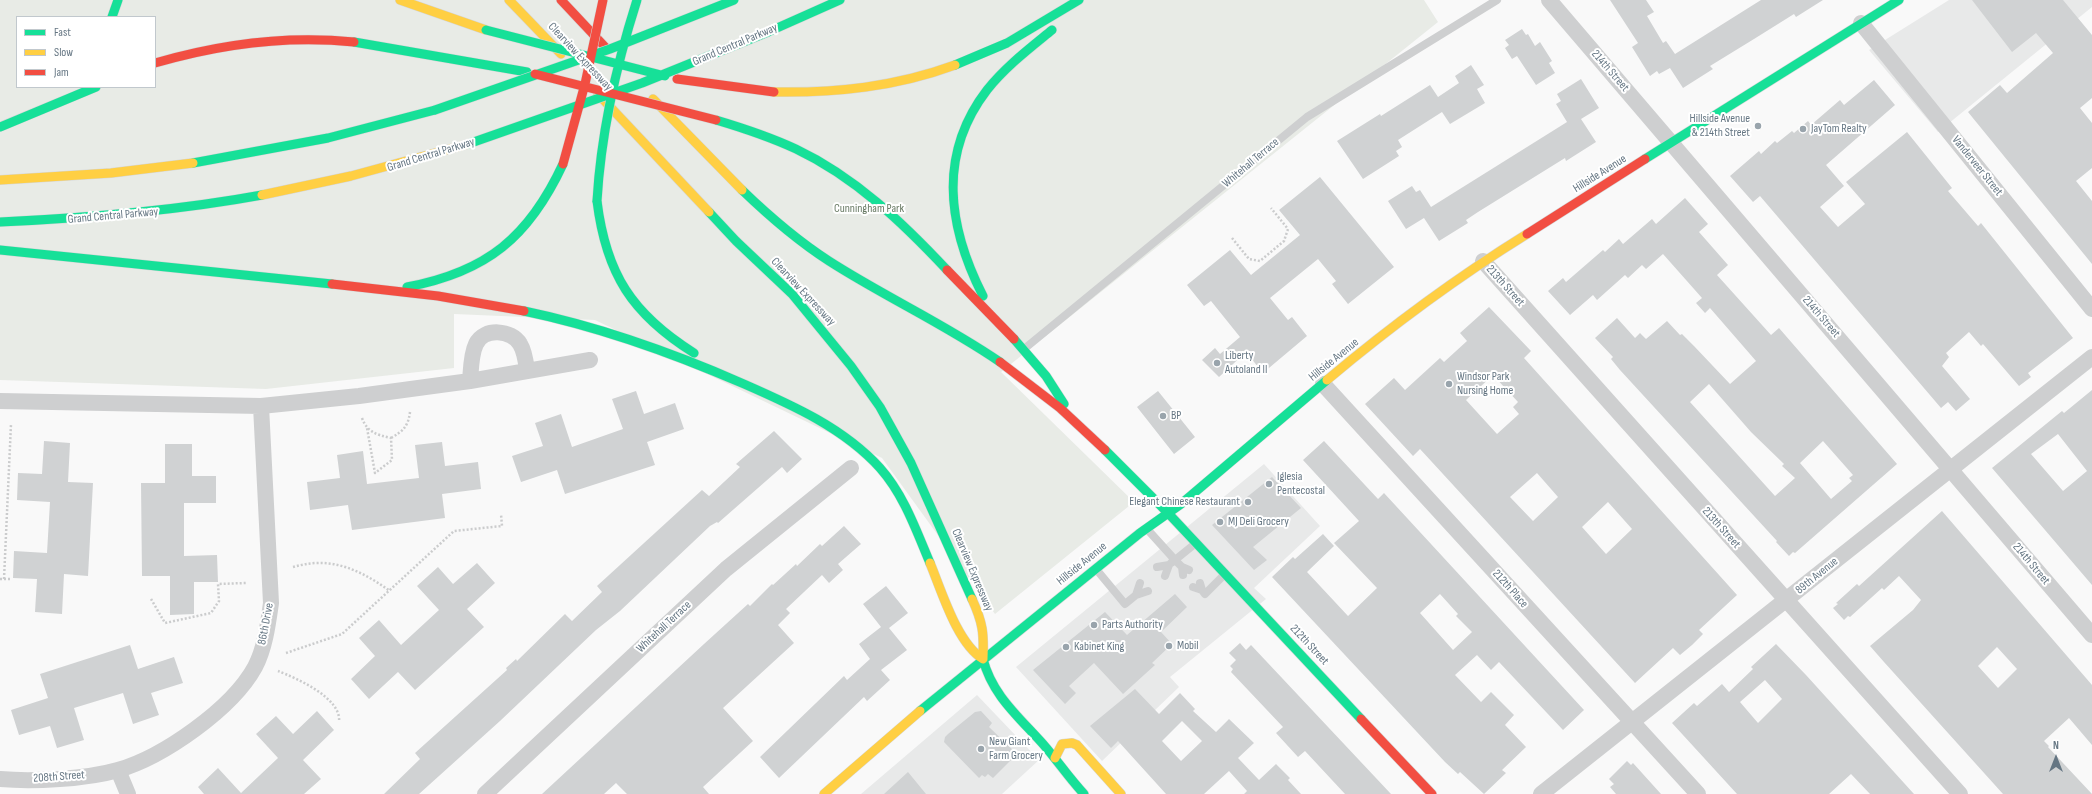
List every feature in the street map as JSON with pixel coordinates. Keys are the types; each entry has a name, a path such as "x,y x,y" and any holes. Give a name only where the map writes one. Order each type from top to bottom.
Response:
{"main road":[{"path":"112,16 118,0"},
{"path":"400,0 486,30 677,79 743,89 795,93 832,92 890,85 937,73 976,58 1031,31 1079,0"},
{"name":"Clearview Expressway","path":"510,0 736,241 792,294 833,342 866,387 911,463 980,617 984,633 984,671 996,692 1055,758 1084,794"},
{"name":"Clearview Expressway","path":"561,0 718,168 767,214 826,259 851,275 988,353 1035,388 1074,421 1168,513"},
{"path":"368,288 426,284 461,273 492,256 518,235 530,222 548,195 563,164 585,84 603,0"},
{"path":"637,0 611,97 599,163 597,201 600,223 607,253 625,289 647,318 687,349 850,441 877,464 908,511 962,636 973,654 983,659"},
{"path":"0,180 123,173 214,162 335,138 435,110 610,49 734,0"},
{"name":"Grand Central Parkway","path":"0,222 82,219 221,204 360,175 468,144 642,83 768,32 840,0"},
{"path":"1023,350 983,297 966,263 955,230 953,214 954,170 958,152 969,120 987,91 1012,64 1088,0"},
{"name":"Hillside Avenue","path":"824,794 898,728 1095,569 1168,513 1323,384 1432,296 1483,261 1899,0"},
{"path":"156,63 223,46 259,42 303,39 354,43 486,63 527,72 716,120 772,137 801,150 853,181 902,222 1047,377 1074,421"},
{"path":"0,125 35,114 94,88"},
{"path":"0,125 48,97"},
{"path":"0,250 368,288 506,306 580,323 616,334 692,363 790,406"},
{"name":"212th Street","path":"1168,513 1432,794"},
{"path":"1055,758 1062,744 1072,743 1077,745 1121,794"}],"street":[{"name":"214th Street","path":"1549,0 2092,635"},
{"name":"Vanderveer Street","path":"1861,24 2092,309"},
{"name":"213th Street","path":"1483,261 1960,794"},
{"path":"470,381 476,343 481,337 494,332 510,335 520,344 527,371"},
{"name":"89th Avenue","path":"1541,794 2092,357"},
{"path":"0,401 261,406 359,396 470,381 590,360"},
{"name":"212th Place","path":"1323,384 1698,794"},
{"name":"86th Drive","path":"118,770 149,756 198,729 222,707 255,667 267,633 271,603 261,406"},
{"name":"Whitehall Terrace","path":"485,794 726,569 851,468"},
{"path":"118,770 128,794"},
{"name":"208th Street","path":"0,778 63,779 118,770"}],"lane":[{"name":"Whitehall Terrace","path":"1023,350 1306,117 1497,0"},
{"path":"1147,529 1172,563 1184,571"},
{"path":"1157,567 1172,563 1197,543"},
{"path":"1166,576 1172,563"},
{"path":"1095,569 1125,604 1136,595 1148,591"},
{"path":"1198,587 1204,594 1226,574"},
{"path":"1136,595 1140,583"}],"path":[{"path":"1232,238 1249,259 1260,261 1284,241 1288,229 1271,208"},
{"path":"367,428 372,433 391,438 404,430 409,421 410,412"},
{"path":"362,418 367,428 375,473 392,460 391,438"},
{"path":"11,424 2,579 11,579"},
{"path":"286,654 342,634 454,531 502,526 500,514"},
{"path":"293,566 317,563 334,564 368,576 390,591"},
{"path":"151,599 165,623 211,613 219,601 218,584 246,583"},
{"path":"278,671 296,678 317,690 336,708 340,717 339,722"}],"shaded area":[{"path":"1949,0 2092,0 2092,7 1938,132 1869,50"},
{"path":"1264,464 1320,526 1254,588 1266,599 1170,677 1179,687 1102,761 1016,667"},
{"path":"977,695 1039,760 1002,794 861,794"}],"green space":[{"name":"Cunningham Park","path":"0,0 1424,0 1438,22 1001,372 1134,502 995,614 882,458 595,320 454,314 454,368 266,389 0,380"}],"building":[{"path":"1610,0 1646,0 1654,12 1647,16 1663,43 1666,41 1675,54 1761,0 1823,0 1796,17 1794,14 1710,66 1713,69 1683,88 1670,68 1659,74 1657,71 1650,76 1632,47 1638,43"},
{"path":"1972,0 2063,0 2092,35 2092,98 2080,108 2092,123 2092,168 2076,181 2092,201 2092,264 1968,112 2000,85 2007,93 2053,53 2036,33 2012,52"},
{"path":"1522,29 1526,35 1528,34 1535,46 1540,42 1552,61 1549,63 1555,73 1536,85 1517,56 1512,59 1505,48 1509,45 1505,40"},
{"path":"1471,65 1484,85 1477,89 1485,103 1450,124 1442,112 1398,140 1402,147 1396,151 1399,156 1363,179 1337,141 1380,114 1381,116 1430,85 1438,97 1459,83 1455,76"},
{"path":"1581,79 1599,108 1581,119 1596,142 1566,161 1565,158 1478,212 1466,220 1468,223 1439,241 1424,218 1406,229 1388,201 1412,186 1416,192 1420,190 1431,207 1567,122 1556,104 1561,101 1557,94"},
{"path":"1874,80 1895,105 1826,165 1844,186 1820,207 1838,227 1865,204 1846,182 1907,132 1952,188 1948,191 1978,226 1981,223 2073,338 2028,373 2031,377 2019,386 1983,344 1981,346 1969,332 1946,353 1949,357 1942,366 1970,399 1956,411 1948,402 1941,408 1760,196 1753,202 1730,176 1759,151 1761,154 1775,141 1777,143 1792,131 1794,133 1808,121 1811,125 1840,100 1844,105"},
{"path":"1320,177 1394,267 1348,304 1332,284 1336,281 1318,259 1270,298 1288,320 1292,317 1307,336 1263,373 1246,352 1219,377 1202,360 1215,348 1220,354 1240,337 1211,301 1204,306 1187,285 1230,250 1251,275 1300,235 1279,210"},
{"path":"1685,198 1708,224 1699,232 1728,265 1717,275 1771,335 1779,328 1897,464 1795,553 1793,552 1789,556 1776,542 1777,541 1620,370 1611,359 1613,357 1595,338 1617,318 1635,338 1640,333 1646,339 1667,321 1680,335 1682,334 1694,346 1730,384 1756,361 1710,308 1705,313 1696,303 1702,298 1663,254 1646,269 1642,265 1628,278 1625,275 1597,300 1593,295 1570,315 1548,291 1563,278 1566,282 1603,250 1605,252 1619,239 1623,244 1652,219 1656,224","holes":["1709,384 1751,432 1784,464 1782,466 1795,478 1775,496 1690,402","1823,441 1853,475 1849,478 1852,481 1831,499 1800,463"]},
{"path":"1489,307 1531,351 1524,358 1737,595 1699,630 1703,634 1692,645 1680,655 1673,648 1635,683 1420,449 1413,456 1365,404 1394,378 1405,390 1440,358 1444,362 1467,341 1460,333","holes":["1493,375 1518,402 1513,407 1519,414 1497,434 1466,400","1537,473 1558,497 1533,521 1510,497","1608,502 1632,529 1606,554 1582,527"]},
{"path":"2092,390 2092,585 1992,468 2062,411 2064,413","holes":["2058,434 2087,471 2063,491 2031,454"]},
{"path":"636,391 644,414 675,403 684,429 647,442 655,465 565,494 557,470 521,482 512,456 543,446 535,423 561,414 572,447 623,429 612,399"},
{"path":"1158,391 1195,437 1174,454 1137,407"},
{"path":"774,431 802,459 787,473 782,467 718,523 717,522 710,526 620,611 596,630 500,721 419,794 384,794 420,759 415,753 507,670 506,668 516,659 517,661 565,614 572,621 602,592 597,586 702,490 709,496 740,467 736,464"},
{"path":"44,441 70,443 68,482 93,483 88,576 64,574 62,614 35,612 37,579 13,578 14,551 47,553 50,502 17,500 18,473 42,474"},
{"path":"1324,441 1378,499 1384,493 1584,710 1563,730 1499,662 1491,670 1477,655 1455,675 1481,702 1491,692 1514,715 1505,725 1526,747 1502,770 1506,773 1484,794 1460,772 1458,774 1445,762 1272,577 1293,557 1295,559 1323,534 1334,546 1307,572 1348,616 1377,588 1334,543 1359,521 1303,460","holes":["1440,594 1458,614 1456,616 1472,632 1453,650 1420,613"]},
{"path":"442,442 445,466 478,462 481,489 442,494 445,518 352,530 348,505 310,510 307,482 340,478 337,455 363,451 367,484 419,478 415,445"},
{"path":"165,444 192,444 192,476 216,476 216,503 184,503 184,556 217,555 218,582 194,582 194,614 170,615 170,576 142,576 141,483 165,483"},
{"path":"1272,477 1301,508 1253,547 1267,560 1254,570 1212,525"},
{"path":"1942,511 2092,685 2092,745 2069,718 2044,741 2092,794 2003,794 1870,646 1913,610 1921,600 1899,576 1884,590 1882,588 1850,617 1848,616 1844,620 1833,608 1838,604 1836,603 1857,584 1859,586","holes":["1997,647 2017,669 1998,688 1978,666"]},
{"path":"844,526 861,544 838,564 843,570 829,583 822,575 786,609 790,613 778,625 794,643 723,708 753,741 703,787 709,794 627,794 616,783 604,794 542,794 748,604 750,606 772,584 773,585 796,564 797,566 820,544 822,546"},
{"path":"477,563 495,583 467,609 484,627 415,690 398,672 369,699 351,679 375,656 359,638 379,620 401,645 439,610 417,586 438,567 453,584"},
{"path":"886,586 908,613 889,628 907,650 881,670 890,680 867,701 864,697 779,778 760,757 844,676 847,680 870,659 859,644 881,627 863,604"},
{"path":"1175,594 1187,607 1161,632 1172,644 1152,663 1155,665 1123,694 1094,663 1069,686 1076,693 1065,704 1033,670 1105,612 1127,635"},
{"path":"1240,643 1246,650 1251,645 1391,794 1345,794 1305,751 1298,757 1276,733 1283,727 1231,672 1233,669 1230,666 1236,660 1229,653"},
{"path":"1776,644 1914,794 1870,794 1851,774 1829,794 1737,794 1672,723 1694,703 1697,706 1722,684 1729,692 1753,669 1751,667","holes":["1765,680 1782,699 1758,723 1740,702"]},
{"path":"130,645 138,669 174,657 183,683 151,693 159,715 133,724 123,693 74,708 84,740 57,748 50,726 19,735 11,710 48,698 40,674"},
{"path":"1135,689 1159,714 1180,693 1195,709 1193,711 1216,732 1229,719 1254,743 1238,758 1259,780 1276,764 1290,778 1288,780 1301,794 1244,794 1247,791 1229,771 1204,794 1166,794 1118,741 1111,748 1090,726","holes":["1182,721 1202,741 1181,761 1162,741"]},
{"path":"317,711 334,730 303,760 321,779 304,794 204,794 198,787 218,768 241,793 278,758 256,734 276,716 293,734"},
{"name":"New Giant Farm Grocery","path":"981,711 992,723 989,727 1017,754 993,778 988,774 985,777 982,775 979,778 944,742 945,737 948,734 975,712"},
{"path":"1627,761 1631,765 1633,763 1661,794 1616,794 1610,787 1614,784 1609,779"},
{"path":"908,772 926,794 884,794"}],"traffic: fast":[{"path":"112,16 118,0"},
{"path":"597,201 606,124 616,74 637,0"},
{"path":"435,110 610,49 734,0"},
{"path":"768,32 840,0"},
{"path":"955,65 1007,43 1079,0"},
{"path":"1645,159 1899,0"},
{"path":"486,30 665,76"},
{"path":"983,296 971,270 962,244 956,218 953,192 955,166 960,140 971,115 987,90 1010,66 1052,30"},
{"path":"468,144 642,83 768,32"},
{"path":"354,42 527,72"},
{"path":"0,127 94,88"},
{"path":"193,163 328,138 435,110"},
{"path":"716,120 756,133 796,149 818,160 858,187 877,202 913,235 947,270"},
{"path":"407,287 460,272 483,261 502,247 520,231 536,212 550,190 563,164"},
{"path":"742,190 784,228 829,261 958,335 1000,362"},
{"path":"0,222 164,210 262,195"},
{"path":"597,201 601,227 607,250 615,271 626,290 638,307 654,323 694,353"},
{"path":"709,212 736,241 792,294 851,366 880,407 911,463 972,599"},
{"path":"0,250 332,284"},
{"path":"524,311 553,317 609,333 663,351 780,400 834,429 866,454 888,478 909,513 930,563"},
{"path":"1014,339 1046,376 1064,404"},
{"path":"920,711 1140,533 1181,504 1327,380"},
{"path":"1105,450 1168,513"},
{"path":"1168,513 1361,719"},
{"path":"983,659 993,684 1007,705 1043,744 1084,794"}],"traffic: slow":[{"path":"400,0 486,30"},
{"path":"509,0 561,54"},
{"path":"774,92 843,90 865,87 910,79 955,65"},
{"path":"598,94 709,212"},
{"path":"653,99 742,190"},
{"path":"262,195 351,176 468,144"},
{"path":"0,180 111,173 193,163"},
{"path":"1327,380 1424,304 1527,234"},
{"path":"930,563 945,602 958,629 965,641 983,659 982,628 972,599"},
{"path":"824,794 920,711"},
{"path":"1055,758 1062,744 1072,743 1077,745 1121,794"}],"traffic: jam":[{"path":"561,0 607,49"},
{"path":"563,164 585,84 603,0"},
{"path":"156,63 179,56 253,43 303,40 354,42"},
{"path":"535,74 716,120"},
{"path":"677,79 774,92"},
{"path":"1527,234 1645,159"},
{"path":"947,270 1014,339"},
{"path":"332,284 438,296 524,311"},
{"path":"1000,362 1060,408 1105,450"},
{"path":"1361,719 1432,794"}],"place":[{"name":"Hillside Avenue & 214th Street","path":"1758,126"},
{"name":"JayTom Realty","path":"1803,129"},
{"name":"Liberty Autoland II","path":"1217,363"},
{"name":"Windsor Park Nursing Home","path":"1449,384"},
{"name":"BP","path":"1163,416"},
{"name":"Iglesia Pentecostal","path":"1269,484"},
{"name":"Elegant Chinese Restaurant","path":"1248,502"},
{"name":"MJ Deli Grocery","path":"1220,522"},
{"name":"Parts Authority","path":"1094,625"},
{"name":"Mobil","path":"1169,646"},
{"name":"Kabinet King","path":"1066,647"},
{"name":"New Giant Farm Grocery","path":"981,749"}]}
